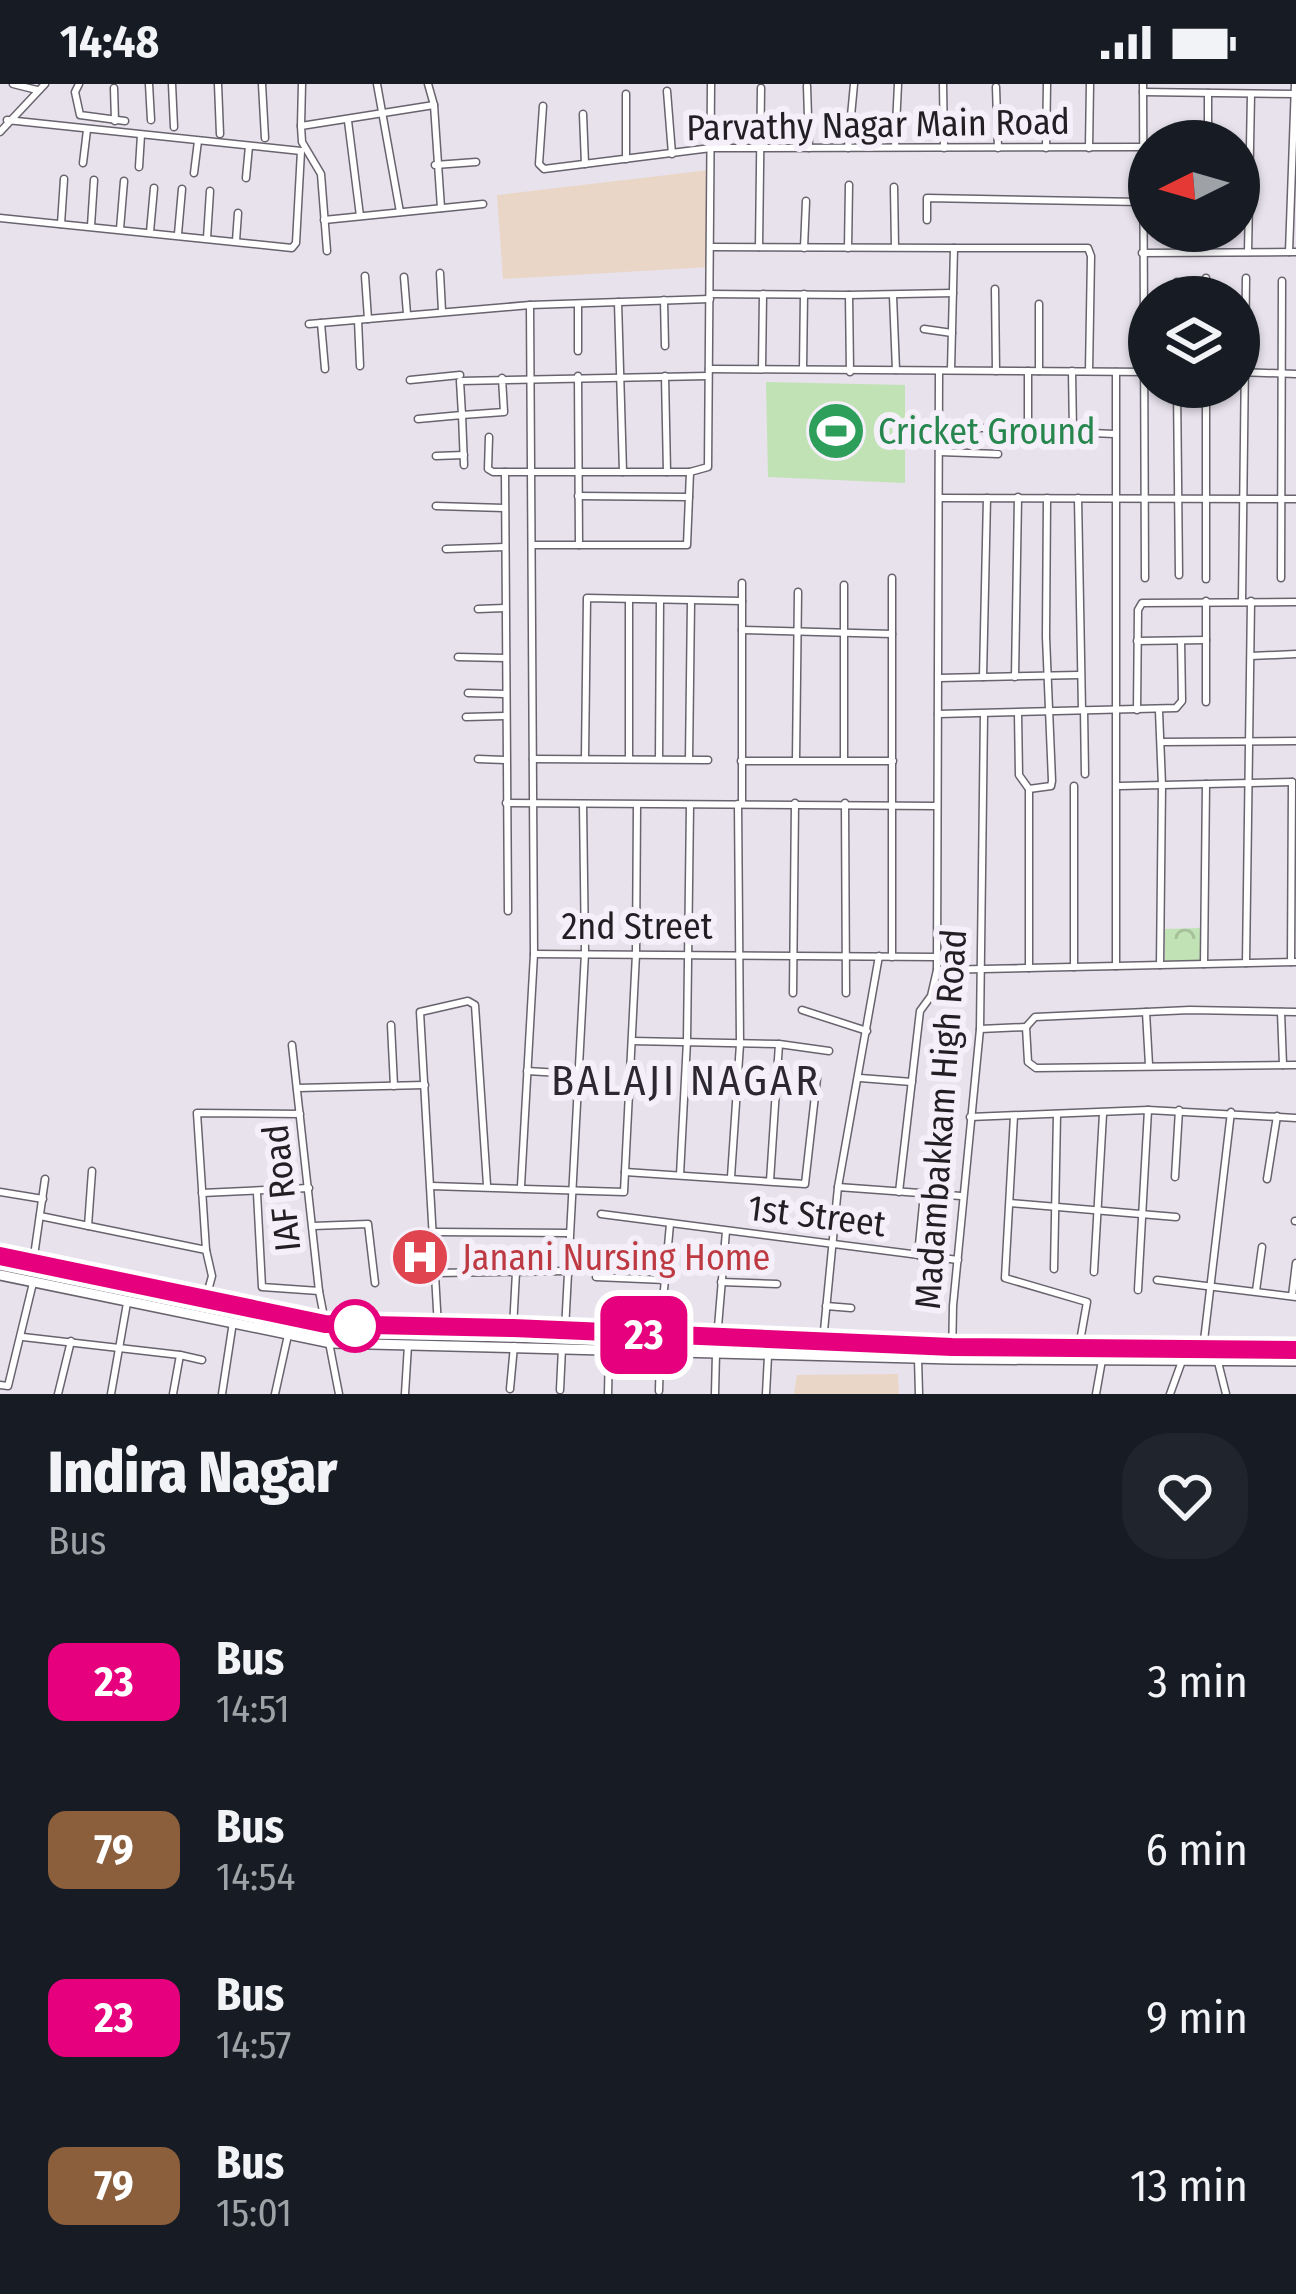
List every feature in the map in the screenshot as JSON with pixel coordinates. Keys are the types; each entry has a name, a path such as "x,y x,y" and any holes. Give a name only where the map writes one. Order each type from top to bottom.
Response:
{"main road":[{"path":"0,1256 325,1324 823,1341 1102,1360 1296,1361"},
{"path":"0,1275 332,1342 918,1358 1079,1347 1296,1350"}],"street":[{"path":"13,84 41,87"},
{"path":"149,84 151,121"},
{"path":"172,84 174,127"},
{"path":"218,84 220,134"},
{"path":"262,84 265,138"},
{"path":"302,84 302,142 321,173 327,250"},
{"path":"377,84 400,212"},
{"path":"428,84 434,105 441,208"},
{"path":"489,437 488,470 690,472 708,467 711,84"},
{"path":"848,148 854,84"},
{"path":"895,147 898,84"},
{"path":"944,84 944,148"},
{"path":"1046,148 1047,84"},
{"path":"1090,84 1090,148"},
{"path":"1260,252 1292,252 1295,84"},
{"path":"77,85 80,115 125,121"},
{"path":"807,86 809,148"},
{"path":"0,132 41,87"},
{"path":"996,87 998,148"},
{"path":"114,88 115,121"},
{"path":"759,248 761,88"},
{"path":"1142,120 1143,88 1295,94"},
{"path":"667,91 672,154"},
{"path":"1208,93 1208,120"},
{"path":"626,94 626,159"},
{"path":"1251,94 1251,120"},
{"path":"301,126 434,105"},
{"name":"Parvathy Nagar Main Road","path":"543,106 539,164 544,169 711,148 1128,147"},
{"path":"584,114 585,164"},
{"path":"0,218 292,248 296,243 301,151 8,120"},
{"path":"348,121 360,217"},
{"path":"83,163 87,129"},
{"path":"139,167 141,134"},
{"path":"194,173 198,140"},
{"path":"246,178 250,145"},
{"path":"435,165 476,162"},
{"path":"61,224 64,179"},
{"path":"92,226 94,180"},
{"path":"120,229 124,182"},
{"path":"848,248 849,185"},
{"path":"893,187 895,248"},
{"path":"150,232 154,188"},
{"path":"178,234 182,189"},
{"path":"207,238 210,191"},
{"path":"927,220 927,198 1128,202"},
{"path":"803,248 806,201"},
{"path":"324,220 482,204"},
{"path":"236,241 238,214"},
{"path":"711,247 1088,248 1089,371"},
{"path":"951,370 954,248"},
{"path":"1143,276 1142,253 1248,252"},
{"path":"440,273 442,311"},
{"path":"365,276 368,319"},
{"path":"404,277 407,314"},
{"path":"1281,578 1282,281"},
{"path":"994,289 996,370"},
{"path":"309,324 530,304 764,294 953,293"},
{"path":"762,368 764,294"},
{"path":"803,369 805,295"},
{"path":"848,295 850,372"},
{"path":"893,296 896,371"},
{"path":"664,300 665,346"},
{"path":"618,301 623,472"},
{"path":"521,1186 533,954 530,304"},
{"path":"578,304 578,351"},
{"path":"1039,304 1039,371"},
{"path":"358,320 360,366"},
{"path":"321,323 325,369"},
{"path":"924,328 952,333"},
{"path":"410,380 460,375 665,376 762,368 1128,372"},
{"path":"898,1192 920,1011 931,996 937,970 939,371"},
{"path":"1028,371 1028,430"},
{"path":"1072,371 1072,432"},
{"path":"1116,966 1117,372"},
{"path":"1260,373 1296,374"},
{"path":"460,375 464,465"},
{"path":"578,376 578,545"},
{"path":"665,376 667,472"},
{"path":"418,419 504,412 502,378"},
{"path":"1145,578 1146,408"},
{"path":"1177,408 1179,575"},
{"path":"1206,408 1206,579"},
{"path":"1243,408 1251,656 1246,963"},
{"path":"939,426 1114,434"},
{"path":"940,452 998,454"},
{"path":"436,456 464,455"},
{"path":"505,472 508,911"},
{"path":"532,545 688,545 690,472"},
{"path":"578,496 690,497"},
{"path":"1015,677 1018,497"},
{"path":"1078,497 1084,774"},
{"path":"940,498 1296,499"},
{"path":"983,677 987,498"},
{"path":"1029,789 1051,786 1047,498"},
{"path":"436,506 505,508"},
{"path":"446,549 505,547"},
{"path":"892,578 892,957"},
{"path":"730,1177 740,1044 742,583"},
{"path":"844,585 844,760"},
{"path":"796,760 798,592"},
{"path":"585,758 586,598 742,601"},
{"path":"629,600 629,758"},
{"path":"658,759 660,600"},
{"path":"689,759 691,600"},
{"path":"1205,601 1206,702"},
{"path":"1137,710 1138,610 1142,603 1296,602"},
{"path":"478,609 505,608"},
{"path":"742,630 892,634"},
{"path":"938,714 1176,708 1182,701 1181,640"},
{"path":"1137,641 1206,640"},
{"path":"1251,656 1296,655"},
{"path":"458,657 505,658"},
{"path":"939,678 1081,675"},
{"path":"468,693 505,694"},
{"path":"1159,709 1160,965"},
{"path":"1018,713 1018,775 1029,789 1029,968"},
{"name":"Madambakkam High Road","path":"952,1353 980,1029 984,714"},
{"path":"466,717 505,716"},
{"path":"1161,742 1296,741"},
{"path":"478,759 505,760"},
{"path":"533,759 708,760"},
{"path":"741,761 893,761"},
{"path":"937,970 1294,962 1294,782 1118,786"},
{"path":"1204,964 1206,784"},
{"path":"1074,786 1074,967"},
{"path":"506,803 937,806"},
{"path":"793,993 795,803"},
{"path":"845,803 846,993"},
{"path":"565,1330 585,952 583,804"},
{"path":"431,1186 624,1192 636,954 637,805"},
{"path":"680,1175 690,805"},
{"name":"2nd Street","path":"533,954 937,957"},
{"path":"823,1341 838,1187 879,956"},
{"path":"438,1327 418,1014 473,1001 487,1185"},
{"path":"802,1010 867,1031"},
{"path":"1146,1012 1149,1065"},
{"path":"1281,1012 1282,1065"},
{"path":"1296,1012 1035,1017 1026,1027 1028,1062 1036,1068 1296,1066"},
{"path":"391,1025 394,1086"},
{"path":"980,1029 1026,1027"},
{"path":"632,1041 779,1044 829,1051"},
{"path":"770,1181 779,1044"},
{"name":"IAF Road","path":"292,1046 319,1291 339,1394"},
{"path":"526,1071 579,1074"},
{"path":"625,1172 805,1184 817,1078"},
{"path":"860,1078 913,1082"},
{"path":"297,1088 425,1085"},
{"path":"1138,1290 1148,1110"},
{"path":"970,1117 1179,1110 1296,1118"},
{"path":"1175,1177 1179,1110"},
{"path":"1203,1349 1231,1112"},
{"path":"206,1298 212,1276 197,1113 300,1114"},
{"path":"1094,1272 1103,1113"},
{"path":"1054,1269 1058,1114"},
{"path":"1014,1116 1003,1269 1010,1282 1088,1302 1079,1347"},
{"path":"1268,1180 1277,1116"},
{"path":"88,1226 92,1172"},
{"path":"33,1262 45,1179"},
{"path":"838,1187 963,1196"},
{"path":"202,1193 309,1188"},
{"path":"0,1192 43,1199"},
{"path":"257,1192 262,1287 319,1291"},
{"path":"918,1255 923,1194"},
{"path":"1010,1203 1176,1216"},
{"path":"602,1214 670,1224 660,1336"},
{"path":"40,1216 206,1250"},
{"path":"312,1226 368,1224 375,1283"},
{"name":"1st Street","path":"670,1224 958,1260"},
{"path":"717,1339 726,1231"},
{"path":"434,1232 569,1233"},
{"path":"1256,1291 1262,1247"},
{"path":"1157,1280 1294,1297 1296,1263"},
{"path":"513,1328 517,1270"},
{"path":"436,1273 566,1270"},
{"path":"596,1277 665,1280"},
{"path":"721,1282 777,1284"},
{"path":"0,1385 8,1386 34,1283"},
{"path":"111,1394 127,1302"},
{"path":"826,1306 851,1308"},
{"path":"222,1394 233,1322"},
{"path":"275,1394 289,1335"},
{"path":"23,1337 202,1360"},
{"path":"58,1394 71,1340"},
{"path":"405,1394 408,1345"},
{"path":"510,1389 514,1346"},
{"path":"560,1390 562,1348"},
{"path":"608,1394 609,1349"},
{"path":"658,1391 660,1351"},
{"path":"715,1394 716,1353"},
{"path":"766,1394 768,1354"},
{"path":"172,1394 180,1355"},
{"path":"918,1358 919,1394"},
{"path":"1096,1394 1102,1360"},
{"path":"1170,1394 1182,1360"},
{"path":"1218,1360 1226,1394"}],"shaded area":[{"path":"710,170 711,267 503,279 497,195"},
{"path":"898,1374 899,1394 794,1394 797,1375"}],"green space":[{"name":"Cricket Ground","path":"766,382 905,385 905,483 768,477"},
{"path":"1201,928 1201,964 1165,962 1165,929"}],"bus line":[{"name":"23","path":"0,1256 325,1324 952,1347 1296,1350"}],"place":[{"name":"Cricket Ground","path":"836,431"},
{"name":"Janani Nursing Home","path":"420,1257"}],"district":[{"name":"BALAJI NAGAR","path":"686,1080"}]}
